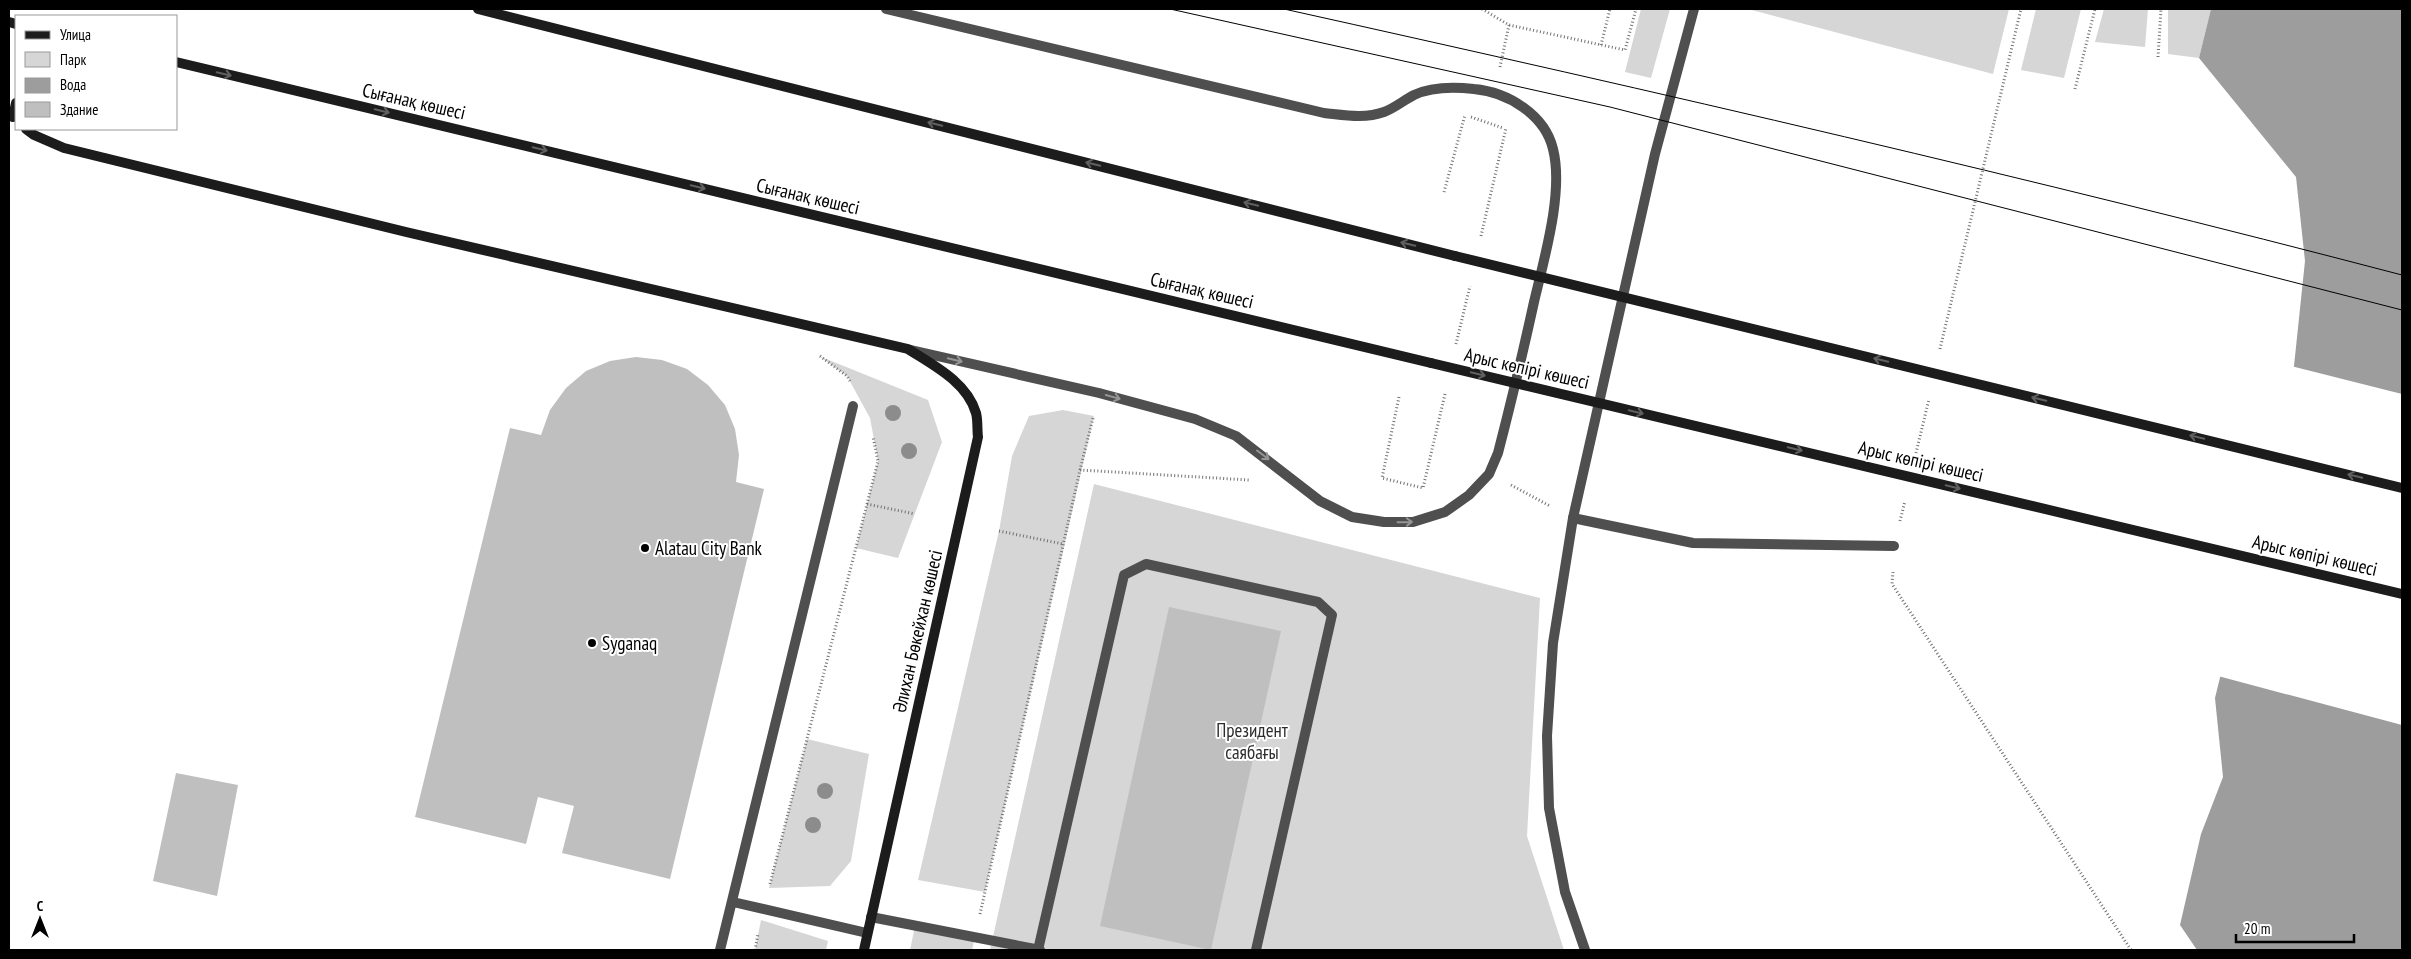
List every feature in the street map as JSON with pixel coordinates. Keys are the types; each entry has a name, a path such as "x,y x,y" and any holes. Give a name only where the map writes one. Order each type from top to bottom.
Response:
{"main road":[{"path":"478,9 1455,256 2402,488"},
{"name":"Сығанақ көшесі","path":"178,62 1431,363"},
{"path":"27,130 34,135 74,150 406,232 908,349"},
{"name":"Әлихан Бөкейхан көшесі","path":"864,950 978,437 976,413 963,391 942,370 908,349"},
{"name":"Арыс көпірі көшесі","path":"1431,363 2402,594"}],"street":[{"path":"886,9 1324,113 1360,116 1384,112 1416,94 1443,89 1484,91 1520,104 1543,126 1553,149 1556,183 1550,235 1498,453 1489,474 1469,495 1445,512 1413,522 1384,522 1352,517 1320,501 1267,457 1236,436 1195,419 1099,393 908,349"},
{"path":"1585,950 1565,892 1549,808 1547,736 1553,643 1573,518 1656,154 1694,9"},
{"path":"720,950 853,406"},
{"path":"1573,518 1693,543 1894,546"},
{"path":"871,917 1039,950 1124,575 1146,564 1318,602 1332,615 1256,950"},
{"path":"733,902 867,934"}],"path":[{"path":"1482,9 1509,25 1625,50 1636,9"},
{"path":"1601,45 1610,9"},
{"path":"1948,316 2021,9"},
{"path":"2075,90 2094,9"},
{"path":"2158,57 2161,9"},
{"path":"1444,192 1464,114 1506,129 1479,245"},
{"path":"1454,352 1470,284"},
{"path":"819,356 847,376 852,384"},
{"path":"1399,397 1382,478 1423,488 1445,391"},
{"path":"975,937 1063,544 1099,393"},
{"path":"755,950 763,909 878,461 873,435"},
{"path":"1080,470 1295,482"},
{"path":"1489,474 1573,518"},
{"path":"867,504 916,514"},
{"path":"999,531 1063,544"},
{"path":"1892,584 2131,950"}],"green space":[{"path":"1641,9 1670,9 1651,78 1625,72"},
{"path":"1748,9 2009,9 1993,74"},
{"path":"2036,9 2081,9 2064,78 2021,70"},
{"path":"2104,9 2148,9 2145,47 2095,42"},
{"path":"2168,9 2211,9 2199,58 2168,54"},
{"path":"819,356 928,400 942,442 898,558 856,548 878,461 870,418 847,376"},
{"path":"1063,410 1094,416 985,892 918,880 999,531 1012,456 1029,416"},
{"name":"Президент саябағы","path":"1094,484 1540,598 1527,836 1564,950 990,950"},
{"path":"807,739 869,754 851,861 830,886 769,888"},
{"path":"761,920 828,941 826,950 755,950"},
{"path":"915,926 975,937 972,950 910,950"}],"water":[{"path":"2211,9 2402,9 2402,950 2197,950 2180,925 2201,834 2223,777 2215,698 2292,385 2305,261 2296,177 2199,58"}],"pier":[{"path":"2291,366 2402,394 2402,725 2218,676 2289,384"}],"building":[{"name":"Syganaq","path":"636,357 662,360 687,369 708,385 725,405 735,429 739,455 736,482 764,489 670,879 562,853 574,806 538,797 526,844 415,817 510,428 541,435 550,410 566,388 586,371 610,361"},
{"path":"1169,607 1281,631 1211,950 1100,926"},
{"path":"176,773 238,785 217,896 153,881"}],"tram line":[{"path":"1170,9 1610,107 2402,310"},
{"path":"1284,9 1984,170 2402,275"}],"place":[{"name":"Alatau City Bank","path":"645,548"},
{"name":"Syganaq","path":"592,643"}]}
